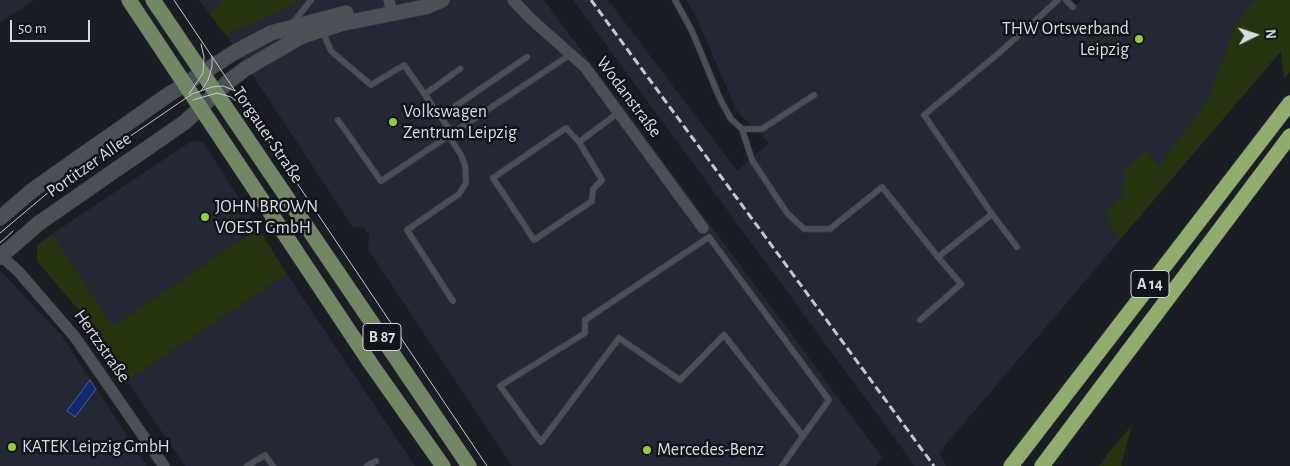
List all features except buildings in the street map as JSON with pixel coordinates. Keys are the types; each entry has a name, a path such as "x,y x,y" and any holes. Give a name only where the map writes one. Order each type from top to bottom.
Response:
{"highway":[{"name":"A 14","path":"1011,466 1290,103"},
{"name":"A 14","path":"1042,466 1290,136"}],"main road":[{"name":"B 87","path":"129,0 371,364 443,466"},
{"name":"Torgauer Straße","path":"153,0 470,466"},
{"path":"186,84 235,52 271,33 291,26 393,4 425,7 442,0"},
{"path":"202,108 216,93 245,69 302,36 393,4"},
{"name":"Portitzer Allee","path":"0,218 34,189 186,84"},
{"name":"Portitzer Allee","path":"0,256 39,223 185,122 202,108"}],"street":[{"name":"Wodanstraße","path":"513,0 530,19 584,66 703,228"},
{"name":"Hertzstraße","path":"0,256 18,271 76,337 164,466"}],"lane":[{"path":"291,26 311,0"},
{"path":"675,0 692,31 720,99 731,119 742,129 752,160 787,213 804,229 830,229 882,187 961,284 920,320"},
{"path":"1017,247 924,115 999,53 1058,0"},
{"path":"1066,0 1073,7"},
{"path":"322,30 331,51 371,85 404,65 441,116 462,155 465,165 466,183 459,194 407,230 453,301"},
{"path":"338,120 381,181 572,54"},
{"path":"441,116 527,57"},
{"path":"425,94 460,69"},
{"path":"742,129 762,129 814,95"},
{"path":"579,142 618,113"},
{"path":"566,128 579,142 602,180 593,189 592,201 534,240 493,178 566,128"},
{"path":"938,257 992,214"},
{"path":"782,466 804,436 829,400 709,237 585,320 585,333 500,386 541,442 619,338 680,380 724,335 804,436"},
{"path":"248,466 265,454 273,466"},
{"path":"368,466 376,461"}],"shaded area":[{"path":"0,0 34,0 0,23"},
{"path":"199,0 544,0 882,457 876,466 512,466 368,249 369,235 364,228 353,227 226,35"},
{"path":"573,0 608,0 737,171 769,143 737,111 694,13 686,0 1066,0 1073,7 1082,0 1277,0 1281,51 948,442 940,453 946,466 915,466"},
{"path":"190,142 203,142 258,228 113,326 52,234"},
{"path":"0,270 62,336 147,466 0,466"},
{"path":"287,274 415,466 185,466 127,381"},
{"path":"90,380 96,389 75,417 67,411"}],"green space":[{"path":"221,0 303,0 226,35 209,14 222,5"},
{"path":"1256,0 1290,0 1290,72 1284,79 1281,51 1120,239 1109,225 1110,220 1106,212 1125,192 1120,185 1127,177 1122,172 1146,151 1159,166 1206,104 1236,23"},
{"path":"258,228 287,274 127,381 97,332 37,261 37,245 52,234 113,326"},
{"path":"1132,425 1121,466 1099,466 1109,452"}],"tram line":[{"path":"174,0 487,466"},
{"path":"189,94 203,73 204,57 201,44"},
{"path":"201,91 208,80 212,67 212,56"},
{"path":"0,233 50,191 192,94 212,87 223,86 236,91"},
{"path":"193,100 217,93 231,97 241,105"},
{"path":"0,243 13,231"}],"railway":[{"path":"591,0 934,466"}],"place":[{"name":"THW Ortsverband Leipzig","path":"1139,39"},
{"name":"Volkswagen Zentrum Leipzig","path":"393,122"},
{"name":"JOHN BROWN VOEST GmbH","path":"205,217"},
{"name":"KATEK Leipzig GmbH","path":"12,447"},
{"name":"Mercedes-Benz","path":"647,450"}]}
